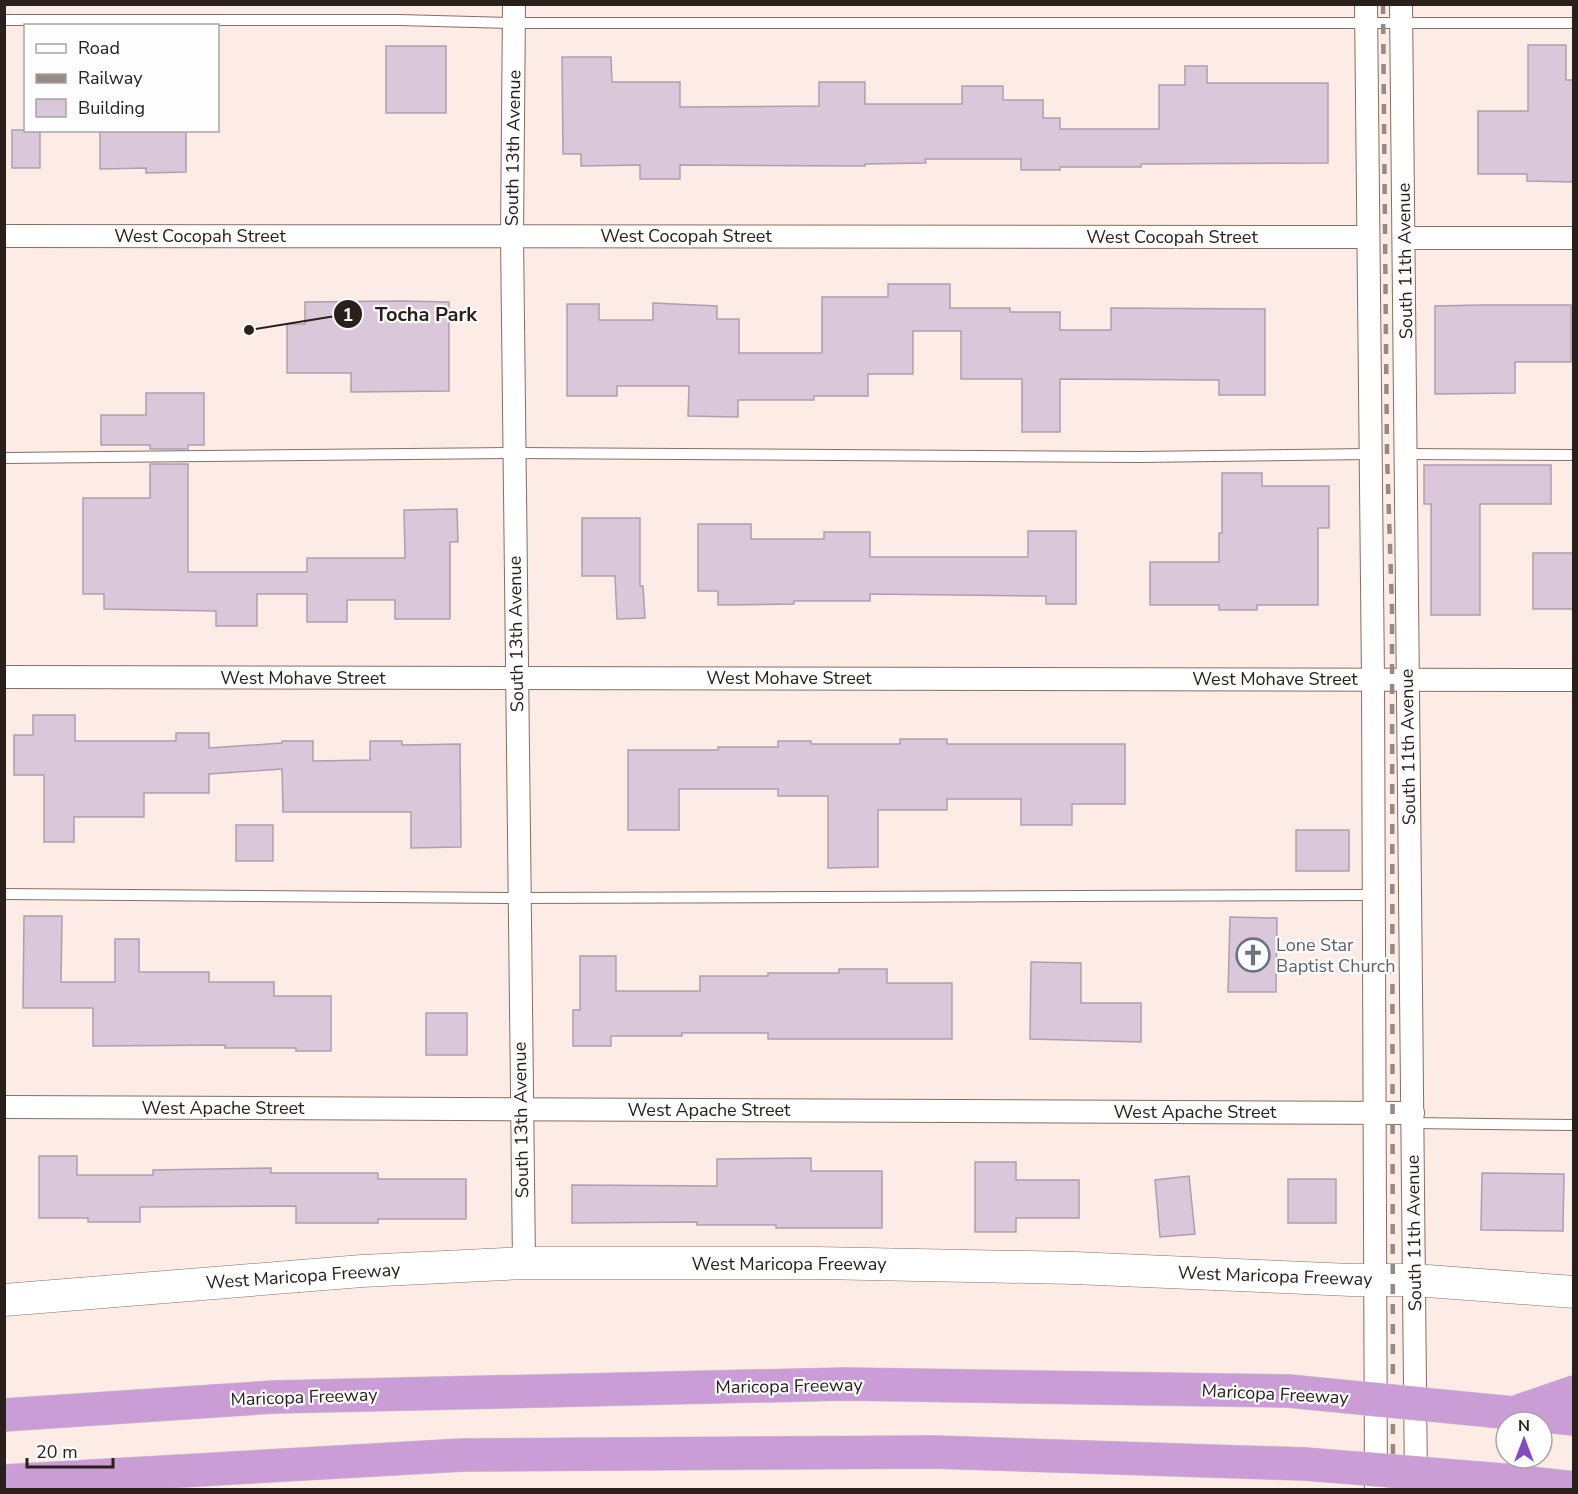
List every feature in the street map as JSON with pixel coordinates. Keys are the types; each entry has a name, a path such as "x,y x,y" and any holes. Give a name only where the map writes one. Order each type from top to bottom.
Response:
{"highway":[{"name":"Maricopa Freeway","path":"4,1414 274,1397 845,1384 1288,1391 1494,1411"},
{"path":"1522,1410 1574,1392"},
{"name":"Maricopa Freeway","path":"1554,1417 1574,1419"},
{"path":"4,1481 463,1455 933,1452 1305,1464 1515,1485 1574,1488"}],"main road":[{"name":"West Maricopa Freeway","path":"4,1300 350,1272 524,1263 817,1263 1074,1268 1414,1280 1574,1292"}],"street":[{"name":"South 13th Avenue","path":"514,14 512,236 524,1263"},
{"name":"South 11th Avenue","path":"1366,14 1373,679 1376,1490"},
{"name":"South 11th Avenue","path":"1401,14 1416,1490"},
{"name":"West Cocopah Street","path":"4,236 1368,237"},
{"path":"1405,238 1574,238"},
{"name":"West Mohave Street","path":"4,677 1574,680"},
{"name":"West Apache Street","path":"4,1107 1375,1113 1413,1118"}],"lane":[{"path":"4,20 399,20 514,14 1401,14 1574,23"},
{"path":"4,458 514,453 1139,457 1370,454"},
{"path":"1407,453 1574,455"},
{"path":"4,894 519,898 1373,894"},
{"path":"1413,1118 1574,1125"}],"building":[{"path":"1528,45 1566,45 1566,80 1574,80 1574,182 1527,181 1527,174 1478,174 1478,111 1528,111"},
{"path":"386,46 446,46 446,113 386,113"},
{"path":"562,57 611,57 612,82 680,82 680,107 819,106 819,82 865,82 865,104 962,104 962,86 1003,86 1003,100 1043,100 1043,118 1060,118 1060,129 1159,129 1159,85 1185,85 1185,66 1207,66 1207,83 1328,83 1328,163 1141,164 1141,167 1060,167 1060,170 1021,170 1021,159 925,159 926,163 865,164 865,166 680,165 680,179 640,179 640,165 581,166 581,154 563,154"},
{"path":"12,130 40,132 40,168 12,168"},
{"path":"100,132 186,132 186,172 146,173 146,168 100,169"},
{"path":"888,284 950,284 950,308 1010,308 1010,312 1060,312 1060,330 1111,330 1111,308 1265,309 1265,395 1219,395 1219,380 1060,379 1060,432 1022,432 1022,379 961,379 961,331 913,331 913,374 868,374 868,396 814,396 814,400 738,400 738,417 688,416 689,386 617,386 617,396 567,396 567,304 599,304 599,320 653,320 653,303 717,306 717,319 739,319 739,353 822,353 822,297 888,297"},
{"path":"305,302 449,302 449,391 351,392 351,373 287,373 287,324 305,324"},
{"path":"1571,305 1571,362 1515,362 1515,393 1435,394 1435,306"},
{"path":"146,393 204,393 204,445 188,445 188,449 150,449 150,445 101,445 101,415 146,415"},
{"path":"150,464 188,464 188,572 307,572 307,558 405,558 404,510 457,509 458,542 450,542 450,619 395,619 395,600 347,600 347,622 307,622 307,594 257,594 257,626 216,626 216,611 104,609 104,594 83,594 83,498 150,498"},
{"path":"1424,465 1551,465 1551,504 1480,504 1480,615 1431,615 1431,504 1424,504"},
{"path":"1222,473 1262,473 1262,486 1329,486 1329,528 1318,528 1318,605 1257,605 1257,610 1219,610 1219,605 1150,605 1150,562 1219,562 1219,533 1222,533"},
{"path":"582,518 640,518 640,586 643,586 645,618 617,619 615,576 582,576"},
{"path":"698,524 751,524 751,539 824,539 824,532 870,532 870,557 1028,557 1028,531 1076,531 1076,604 1046,604 1046,596 870,594 870,601 794,601 794,604 718,605 718,591 698,591"},
{"path":"1533,553 1574,553 1574,609 1533,609"},
{"path":"33,715 75,715 75,741 176,741 176,733 209,733 209,748 282,743 282,741 313,741 313,761 370,760 370,741 402,741 402,745 460,744 461,847 411,848 411,812 283,812 282,769 209,774 209,793 144,793 144,817 74,817 74,842 44,842 44,775 14,775 14,735 33,735"},
{"path":"900,739 947,739 947,744 1125,744 1125,804 1072,804 1072,825 1021,825 1021,799 947,799 947,810 878,810 878,867 828,868 828,796 778,796 778,789 679,789 679,830 628,830 628,750 778,747 778,741 811,741 811,744 900,744"},
{"path":"236,825 273,825 273,861 236,861"},
{"path":"1296,830 1349,830 1349,871 1296,871"},
{"path":"24,916 62,916 61,982 115,982 115,939 139,939 139,972 209,972 209,982 274,982 274,996 331,996 331,1051 296,1051 296,1048 225,1048 225,1045 93,1046 93,1008 23,1008"},
{"name":"Lone Star Baptist Church","path":"1230,917 1277,918 1276,992 1228,992"},
{"path":"580,956 616,956 616,991 700,991 700,976 839,973 839,969 887,969 887,983 952,983 952,1039 768,1039 768,1033 682,1033 682,1036 611,1036 611,1046 573,1046 573,1010 580,1010"},
{"path":"1031,962 1081,963 1081,1003 1141,1003 1141,1042 1030,1039"},
{"path":"426,1013 467,1013 467,1055 426,1055"},
{"path":"39,1156 77,1156 77,1175 153,1175 153,1170 271,1168 271,1173 378,1173 378,1179 466,1179 466,1219 378,1219 378,1223 296,1223 296,1206 140,1207 140,1222 88,1222 88,1218 39,1218"},
{"path":"811,1158 811,1171 882,1171 882,1228 776,1228 776,1225 697,1225 697,1222 572,1223 572,1185 717,1186 717,1159"},
{"path":"975,1162 1016,1162 1016,1180 1079,1180 1079,1218 1016,1218 1016,1232 975,1232"},
{"path":"1482,1173 1564,1174 1563,1231 1481,1230"},
{"path":"1189,1176 1195,1234 1160,1237 1155,1180"},
{"path":"1288,1179 1336,1179 1336,1223 1288,1223"}],"railway":[{"path":"1383,4 1387,454 1392,608 1393,1490"}],"place":[{"name":"Tocha Park","path":"249,330"},
{"name":"Lone Star Baptist Church","path":"1253,955"}]}
